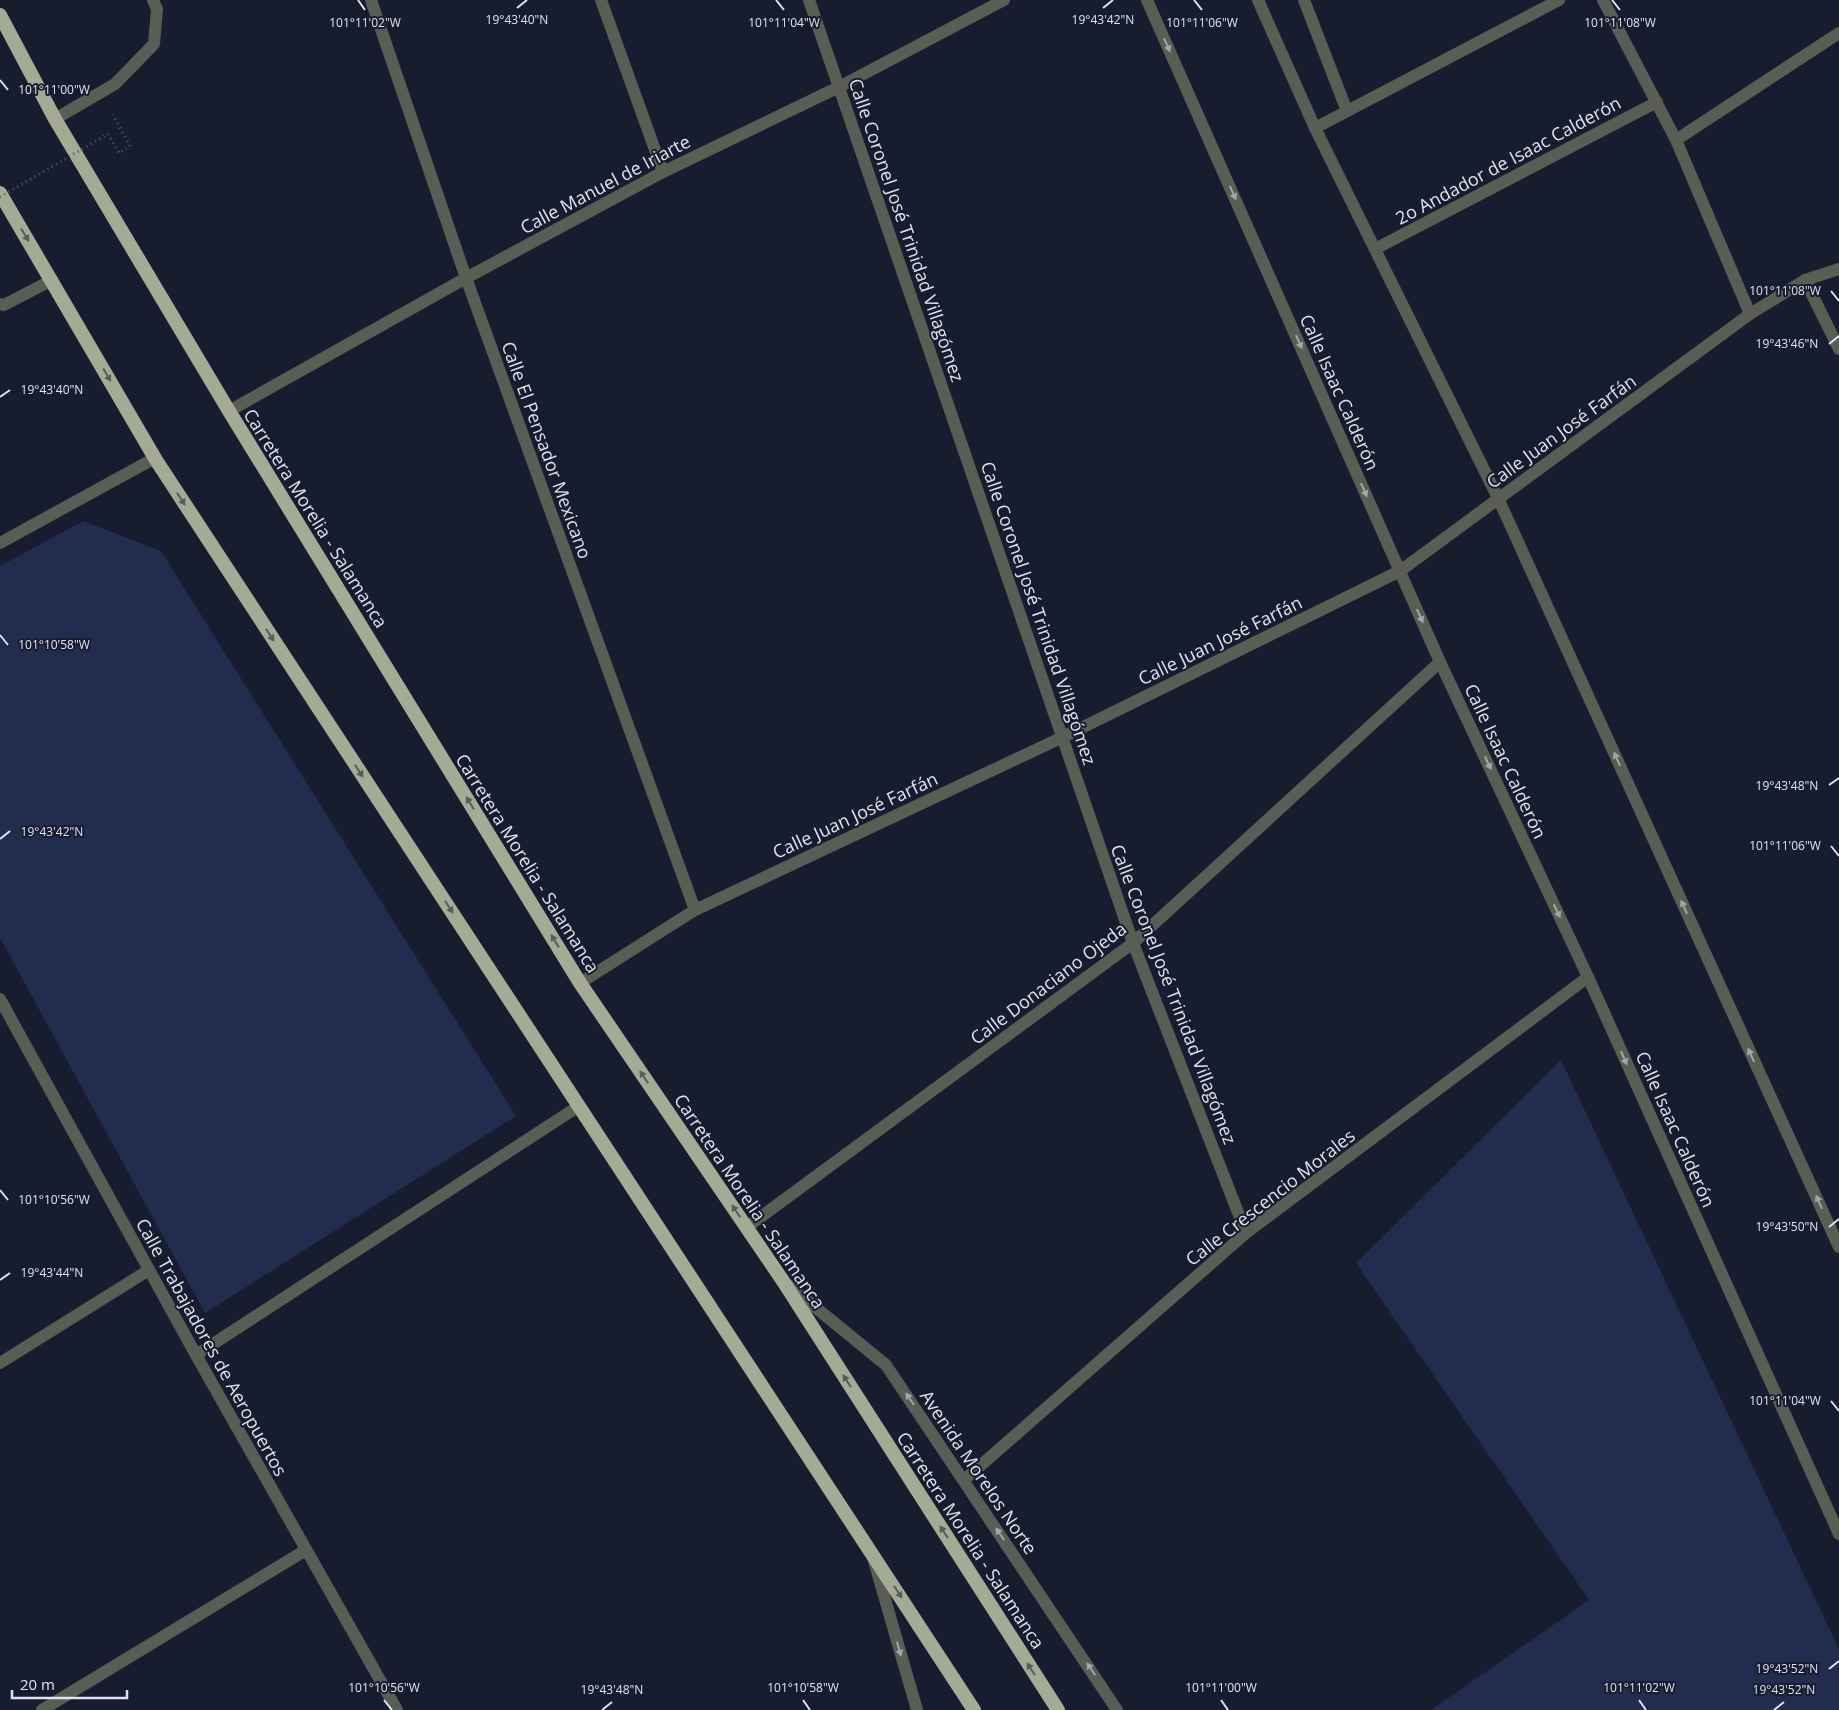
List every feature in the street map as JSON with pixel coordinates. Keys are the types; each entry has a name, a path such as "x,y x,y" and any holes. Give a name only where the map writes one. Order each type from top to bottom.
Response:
{"highway":[{"name":"Carretera Morelia - Salamanca","path":"0,15 55,119 229,412 580,983 747,1227 1058,1710"},
{"path":"0,193 155,458 974,1710"}],"street":[{"path":"55,119 116,84 154,44 157,8 153,0"},
{"name":"Calle El Pensador Mexicano","path":"371,0 466,278 695,910"},
{"path":"601,0 662,172"},
{"name":"Calle Coronel José Trinidad Villagómez","path":"809,0 1133,943 1246,1233"},
{"name":"Calle Manuel de Iriarte","path":"229,412 466,278 662,172 840,87 1004,0"},
{"name":"Calle Isaac Calderón","path":"1147,0 1440,662 1588,977 1839,1534"},
{"path":"1258,0 1315,128 1498,498 1839,1247"},
{"path":"1304,0 1347,111"},
{"path":"1315,128 1559,0"},
{"path":"1603,0 1676,140 1750,314"},
{"path":"1676,140 1839,32"},
{"name":"2o Andador de Isaac Calderón","path":"1375,249 1656,102"},
{"name":"Calle Juan José Farfán","path":"580,983 695,910 1063,737 1400,571 1750,314 1805,280 1839,269"},
{"path":"1,306 52,280"},
{"path":"1805,280 1839,349"},
{"path":"0,543 155,458"},
{"name":"Calle Donaciano Ojeda","path":"747,1227 1133,943 1440,662"},
{"name":"Calle Crescencio Morales","path":"964,1480 1246,1233 1588,977"},
{"name":"Calle Trabajadores de Aeropuertos","path":"0,999 149,1270 397,1710"},
{"path":"196,1354 579,1106"},
{"path":"0,1363 149,1270"},
{"name":"Avenida Morelos Norte","path":"782,1281 886,1364 1118,1710"},
{"path":"42,1710 306,1550"},
{"path":"871,1552 917,1710"}],"path":[{"path":"0,197 108,134 119,154 130,146 100,93"}],"shaded area":[{"path":"83,521 161,551 516,1116 205,1313 0,938 0,566"},
{"path":"1561,1060 1839,1649 1839,1710 1431,1710 1589,1600 1356,1263"}]}
